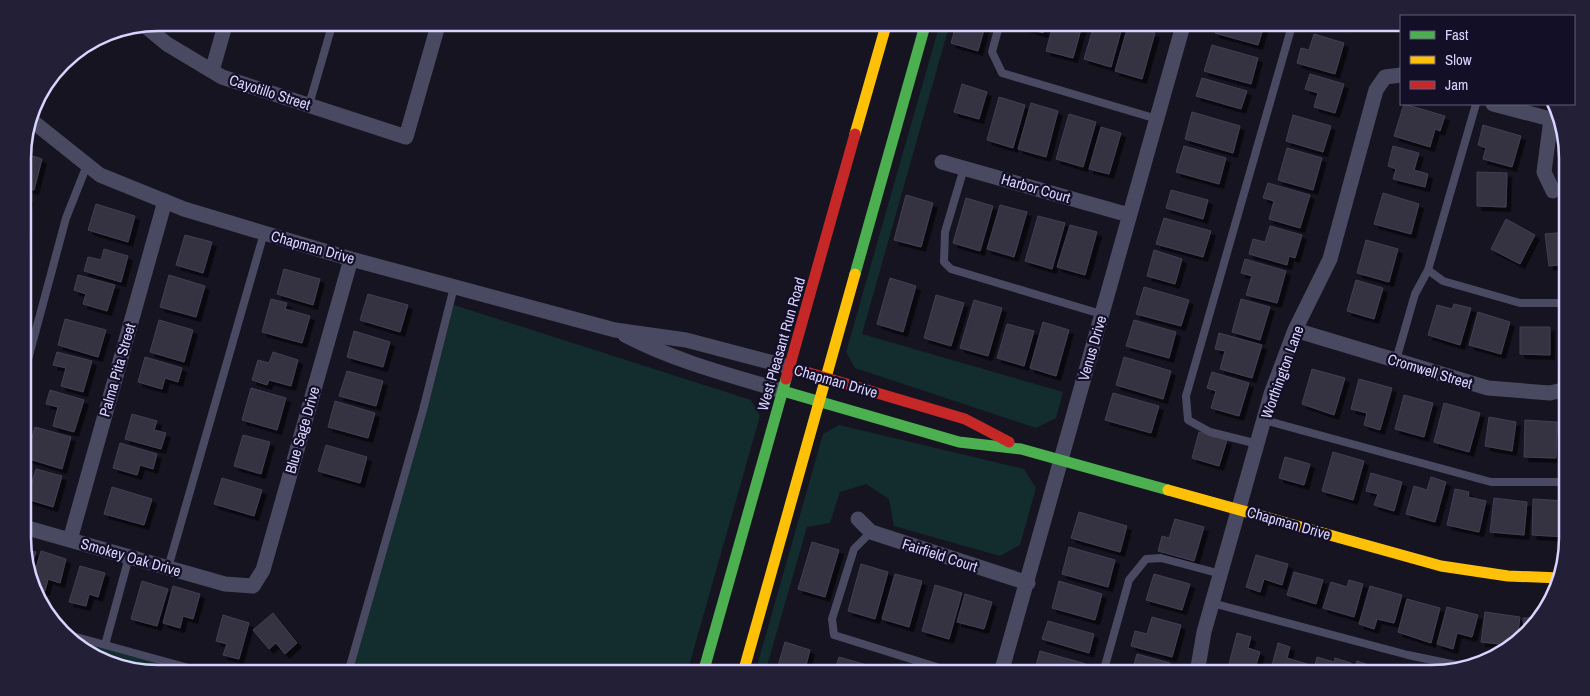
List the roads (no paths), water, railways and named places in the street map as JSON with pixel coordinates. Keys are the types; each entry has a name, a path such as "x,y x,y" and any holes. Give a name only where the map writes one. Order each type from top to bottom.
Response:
{"main road":[{"name":"West Pleasant Run Road","path":"705,665 789,367 867,111 885,31"},
{"path":"745,665 825,378 894,119 923,31"},
{"name":"Chapman Drive","path":"789,367 965,419 1020,448"},
{"name":"Chapman Drive","path":"783,392 959,442 1020,448 1424,562 1474,574 1526,579 1552,578"}],"street":[{"name":"Venus Drive","path":"1004,664 1028,583 1060,460 1181,31"},
{"name":"Cayotillo Street","path":"152,32 167,44 222,77 406,137 436,32"},
{"path":"212,71 223,32"},
{"name":"Worthington Lane","path":"1199,664 1204,632 1271,394 1295,330 1330,259 1376,90 1385,76 1400,75"},
{"path":"1501,105 1525,108 1552,119"},
{"name":"Chapman Drive","path":"36,124 100,174 165,201 264,233 614,330 686,340 789,367"},
{"path":"1552,191 1544,172 1554,125"},
{"name":"Harbor Court","path":"942,162 1129,215"},
{"name":"Palma Pita Street","path":"70,540 165,201"},
{"name":"Blue Sage Drive","path":"238,587 253,586 263,570 351,258"},
{"name":"Chapman Drive","path":"614,330 655,351 783,392"},
{"name":"Cromwell Street","path":"1295,330 1488,388 1550,393 1559,391"},
{"name":"Fairfield Court","path":"858,519 871,532 1028,583"},
{"name":"Smokey Oak Drive","path":"31,529 238,587"}],"lane":[{"path":"998,31 992,52 1002,73 1156,119"},
{"path":"1258,444 1210,432 1188,420 1186,396 1290,31"},
{"path":"309,105 330,32"},
{"path":"1396,360 1415,294 1428,270 1476,105"},
{"path":"31,346 66,218 87,164"},
{"path":"964,168 945,232 944,262 950,269 1101,314"},
{"path":"168,568 264,233"},
{"path":"1428,270 1443,281 1520,303 1559,303"},
{"path":"351,665 423,410 454,287"},
{"path":"1264,420 1491,482 1533,484 1559,482"},
{"path":"871,532 854,549 832,619 834,635 928,664"},
{"path":"105,645 129,557"},
{"path":"1105,664 1129,580 1146,559 1160,558 1221,574"},
{"path":"1212,603 1398,653 1447,663"},
{"path":"79,638 175,665"}]}
